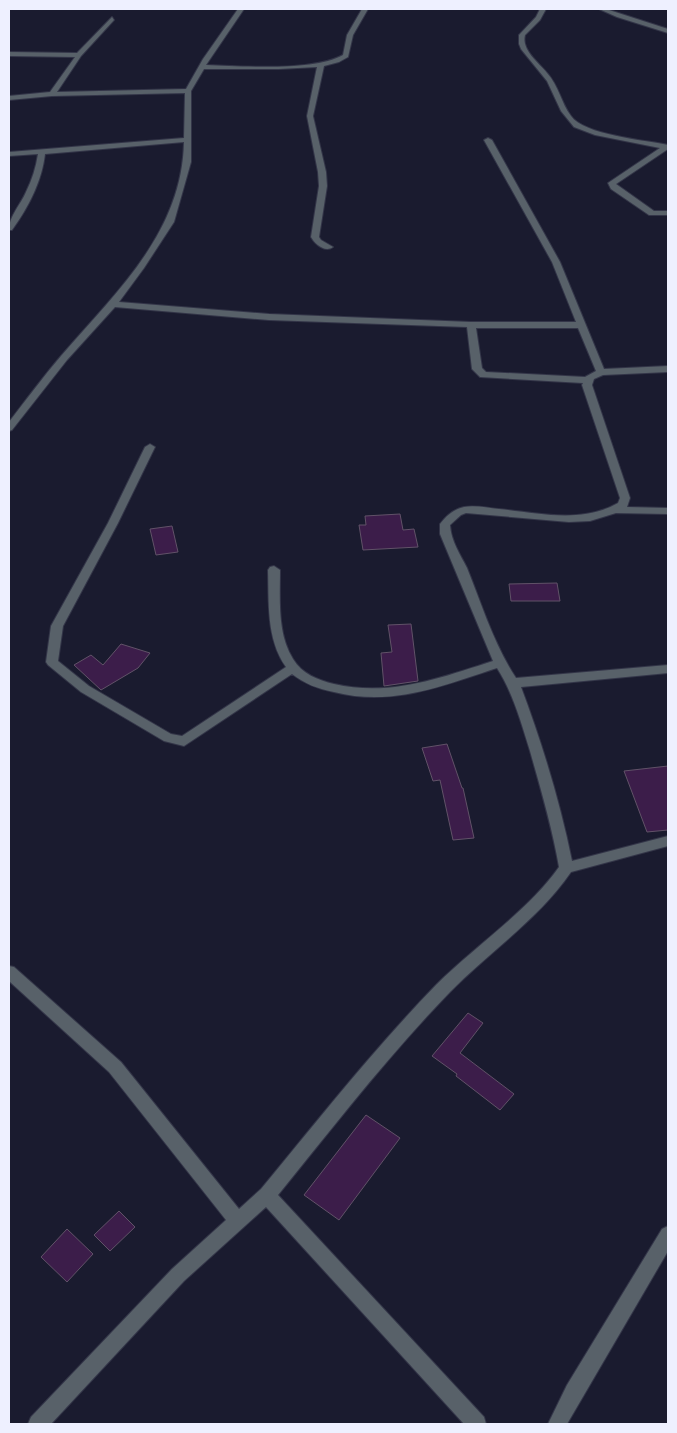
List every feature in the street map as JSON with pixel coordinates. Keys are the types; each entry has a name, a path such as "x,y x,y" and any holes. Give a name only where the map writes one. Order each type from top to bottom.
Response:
{"street":[{"path":"9,428 64,358 114,304 170,222 187,162 188,91 206,59 241,9"},
{"path":"202,67 321,65 336,62 346,56 350,35 365,9"},
{"path":"543,9 541,16 523,34 521,40 523,48 551,82 560,106 572,122 583,130 595,134 667,147"},
{"path":"602,9 668,31"},
{"path":"52,94 79,55 112,19"},
{"path":"9,54 79,55"},
{"path":"321,65 310,116 322,172 323,186 315,237 318,242 329,247"},
{"path":"9,98 52,94 188,91"},
{"path":"9,154 186,140"},
{"path":"488,140 556,262 601,372"},
{"path":"667,147 612,183 614,187 652,213 668,213"},
{"path":"9,228 31,189 40,166 42,152"},
{"path":"114,304 269,317 471,325 582,326"},
{"path":"471,325 477,369 483,375 589,380"},
{"path":"38,1424 178,1275 267,1195 382,1055 427,1005 464,967 511,927 557,882 566,868 558,819 526,717 513,684 500,663 445,532 445,524 450,518 465,510 550,518 593,517 617,510 623,505 625,498 588,384 590,377 601,372 668,369"},
{"path":"150,447 113,523 57,626 53,636 56,644 52,662 85,688 168,738 184,741 292,668"},
{"path":"617,510 668,511"},
{"path":"274,570 275,620 284,654 292,668 309,681 324,686 371,694 400,691 500,663"},
{"path":"513,684 592,678 668,668"},
{"path":"566,868 668,841"},
{"path":"9,972 115,1067 237,1220"},
{"path":"267,1195 477,1424"},
{"path":"557,1424 574,1392 668,1235"}],"building":[{"path":"400,514 403,530 414,529 418,547 363,550 359,525 366,525 365,516"},
{"path":"172,526 178,552 156,555 150,529"},
{"path":"557,583 560,601 511,601 509,584"},
{"path":"411,624 418,681 384,686 381,653 392,652 388,625"},
{"path":"121,644 150,653 138,668 101,690 74,665 91,655 103,665"},
{"path":"447,744 463,788 474,838 453,840 440,780 433,781 422,748"},
{"path":"668,766 668,830 647,832 624,771"},
{"path":"468,1013 483,1023 460,1053 514,1094 500,1110 432,1056"},
{"path":"366,1115 400,1138 339,1220 304,1195"},
{"path":"119,1211 135,1227 110,1251 94,1235"},
{"path":"67,1229 93,1254 67,1282 41,1257"}]}
